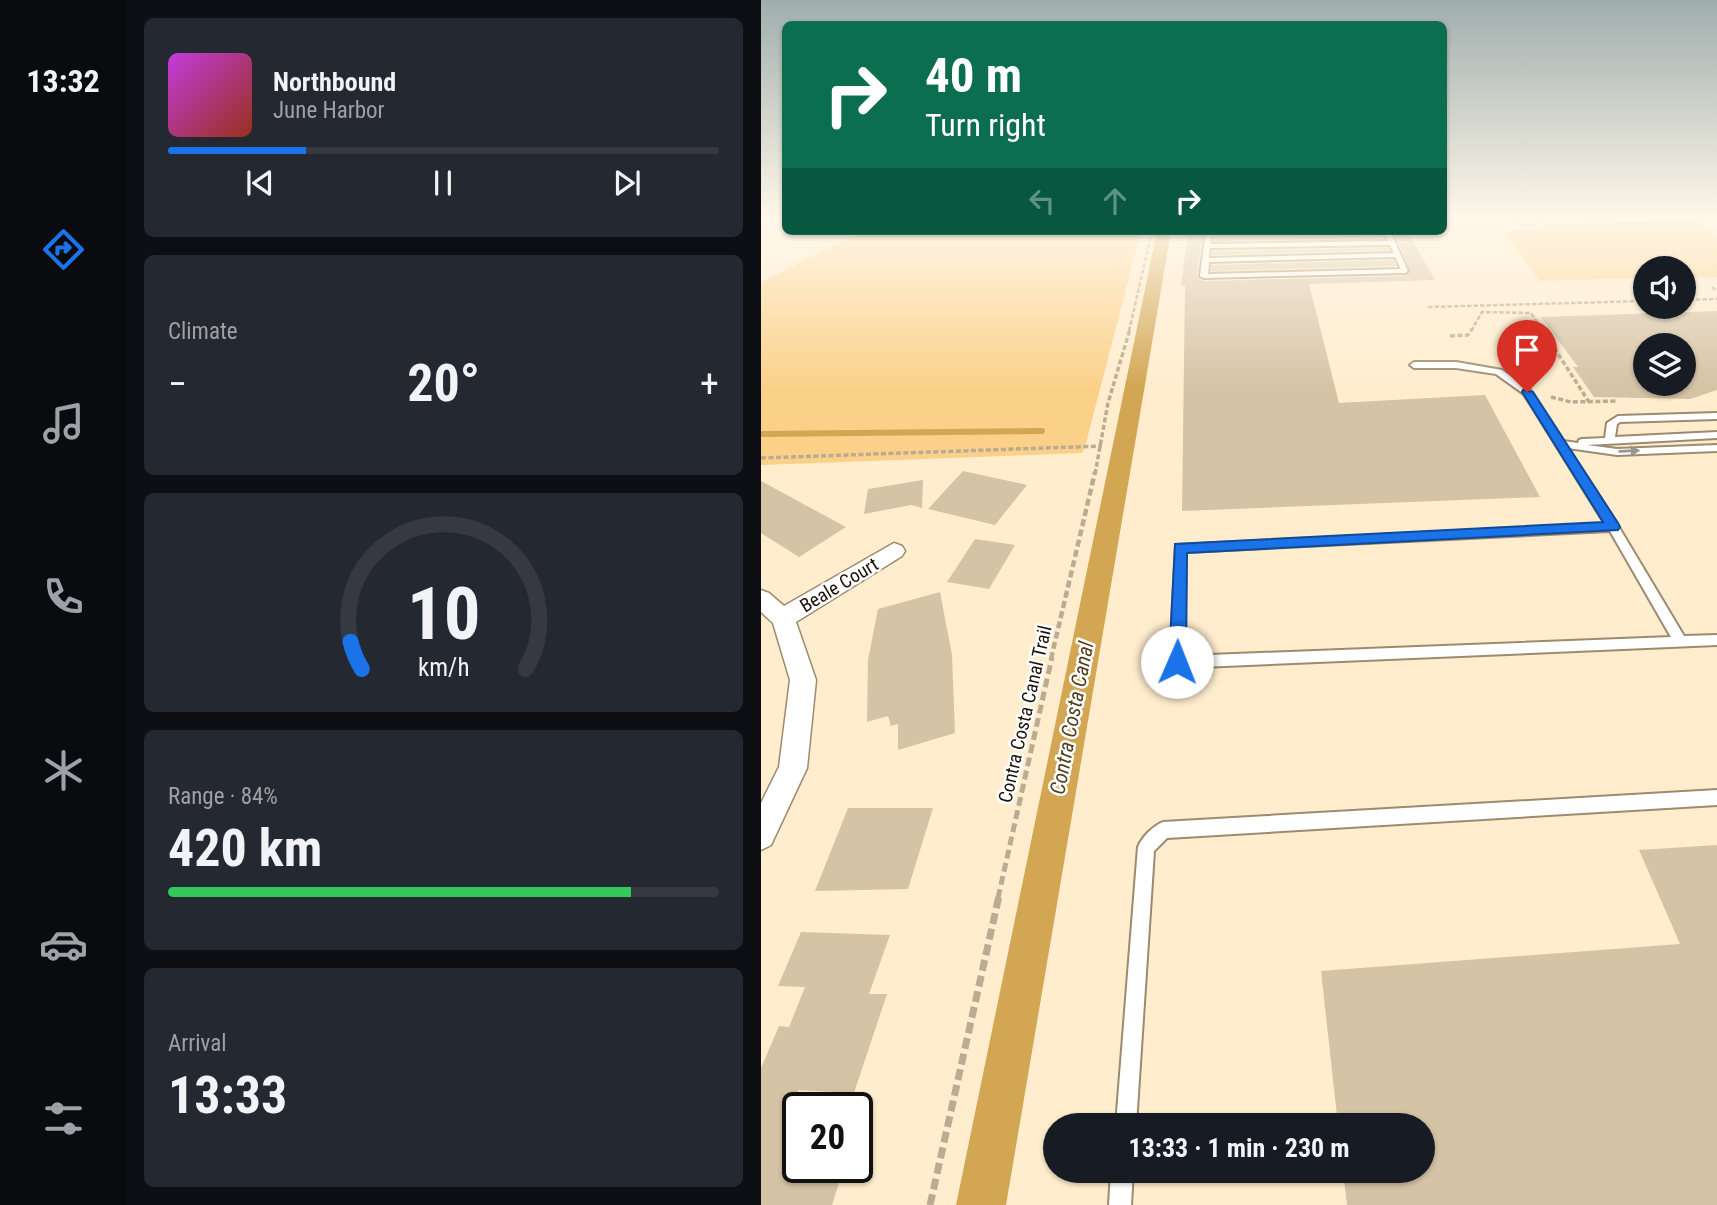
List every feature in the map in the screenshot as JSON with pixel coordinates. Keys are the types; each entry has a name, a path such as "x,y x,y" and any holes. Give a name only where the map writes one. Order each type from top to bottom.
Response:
{"street":[{"name":"Beale Court","path":"783,618 894,551"},
{"path":"761,599 783,618 803,680 793,768 761,835"}],"lane":[{"path":"1204,275 1235,275"},
{"path":"1414,365 1456,365 1499,372 1530,396 1613,527 1681,642"},
{"path":"1610,439 1613,423 1618,419 1717,416"},
{"path":"1561,444 1610,439 1717,435"},
{"path":"1561,444 1617,452 1717,448"},
{"path":"1613,527 1180,548 1177,662 1717,640"},
{"path":"1127,1113 1146,847 1163,830 1717,797"},
{"path":"1120,1205 1121,1183"}],"path":[{"name":"Contra Costa Canal Trail","path":"930,1205 1071,571 1102,446 1108,403 1123,358 1142,275"},
{"path":"1712,286 1717,291"},
{"path":"1696,300 1717,299"},
{"path":"1428,307 1633,301"},
{"path":"1450,336 1468,335 1477,316 1482,312 1531,313 1589,402"},
{"path":"1530,396 1563,398 1571,402 1627,401"},
{"path":"761,458 1102,446"}],"shaded area":[{"path":"775,275 1130,275 1082,453 761,465 761,282"},
{"path":"1536,275 1633,275 1633,278 1540,281"},
{"path":"1696,275 1717,275 1696,278"}],"building":[{"path":"1182,275 1197,275 1204,281 1432,275 1435,280 1309,284 1339,403 1485,395 1540,497 1182,511 1185,286 1181,286"},
{"path":"1717,311 1717,390 1690,399 1594,397 1573,367 1578,367 1541,317 1633,314 1633,319 1696,319 1696,312"},
{"path":"963,471 1027,485 995,525 928,509"},
{"path":"923,480 922,508 911,505 864,514 868,489"},
{"path":"761,481 846,527 799,557 761,533"},
{"path":"975,539 1015,545 989,589 947,582"},
{"path":"940,592 952,655 955,733 898,750 898,724 891,726 888,716 867,722 868,660 878,609"},
{"path":"848,808 933,808 908,889 815,891"},
{"path":"1717,845 1717,1205 1347,1205 1344,1183 1435,1183 1435,1113 1337,1113 1321,971 1680,944 1639,850"},
{"path":"801,932 890,935 869,994 887,994 854,1092 782,1092 782,1183 839,1183 832,1205 761,1205 761,1068 779,1026 789,1027 805,987 778,986"}],"waterway":[{"name":"Contra Costa Canal","path":"981,1205 1156,275"},
{"path":"761,434 1042,431"}],"route":[{"path":"1177,662 1180,548 1613,527 1527,392"}]}
